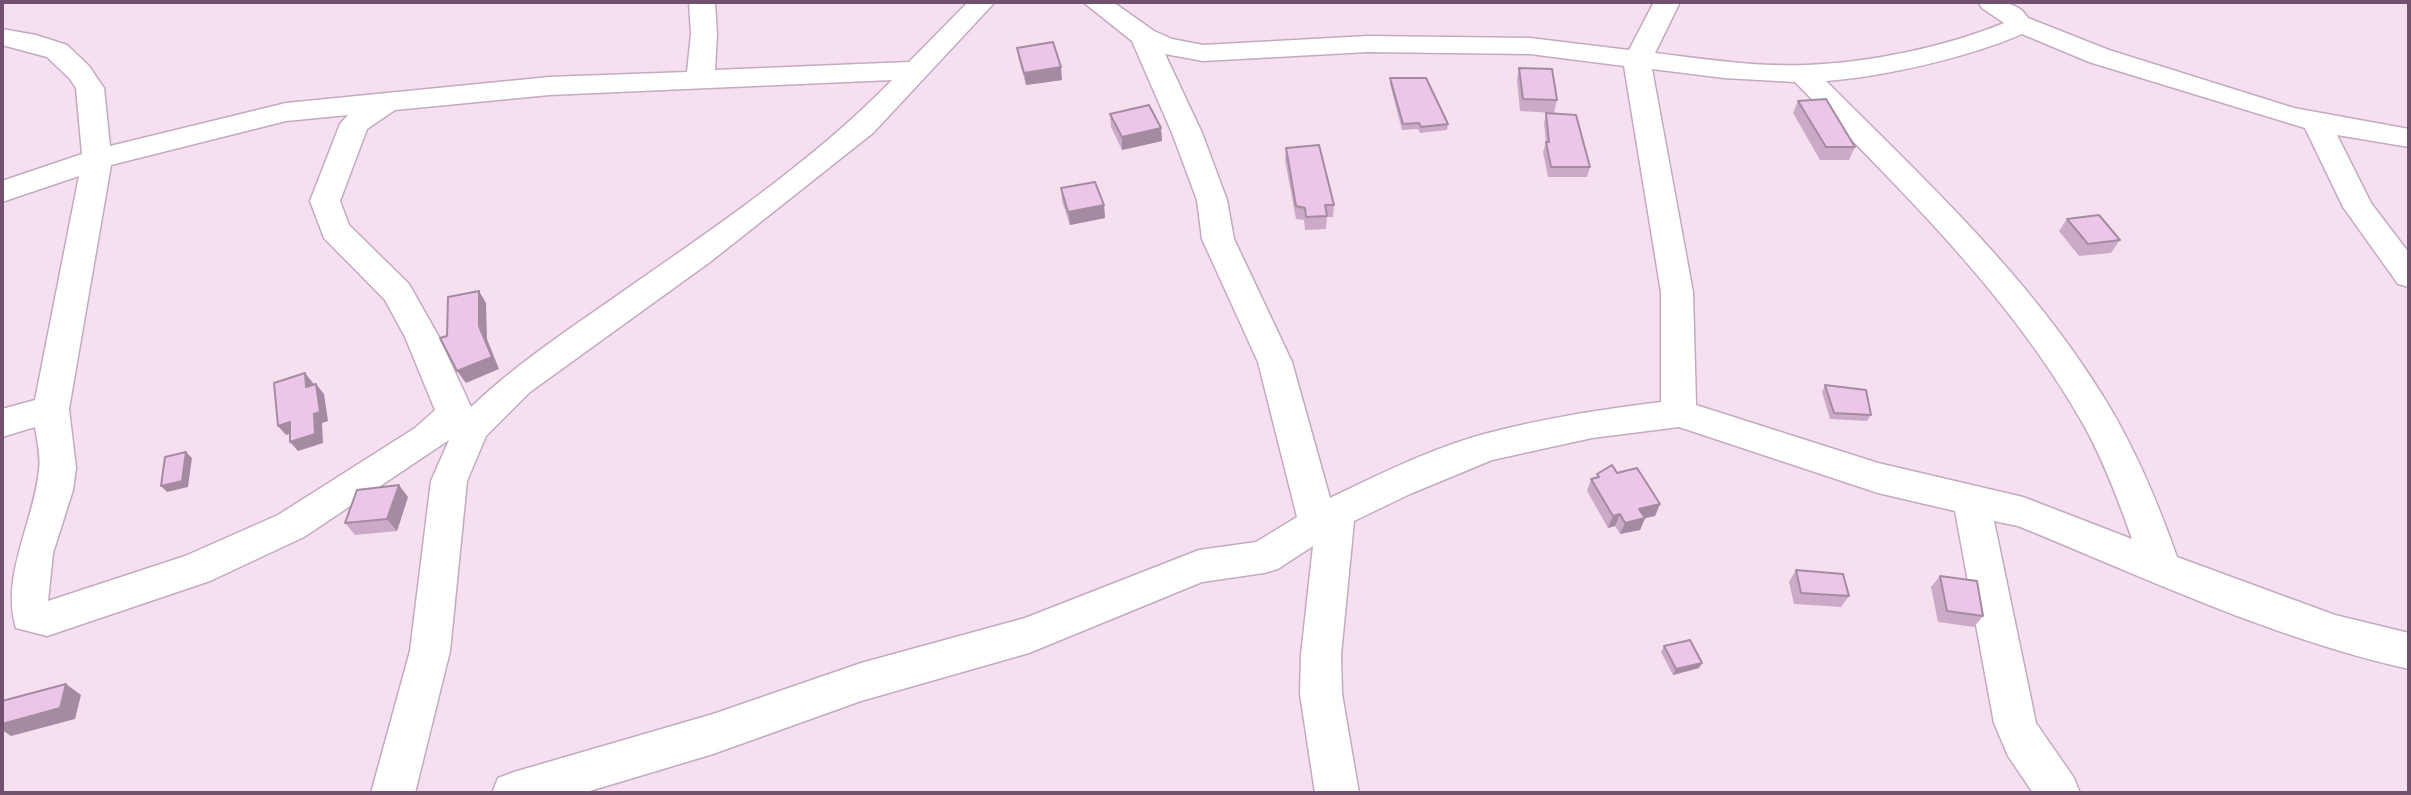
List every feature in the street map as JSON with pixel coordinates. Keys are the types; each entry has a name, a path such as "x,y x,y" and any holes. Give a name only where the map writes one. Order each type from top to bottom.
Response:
{"street":[{"path":"700,80 704,34 702,2"},
{"path":"2,37 57,51 79,72 89,88 97,159 51,409 58,468 34,554 28,601 30,616 47,619 197,569 291,526 428,438 463,421 699,254 837,148 887,105 982,2"},
{"path":"1096,2 1160,50 1203,53 1368,44 1530,46 1724,70 1803,74 1845,71 1902,60 1988,39 2016,27 2017,23"},
{"path":"1667,2 1639,60 1638,78 1676,292 1679,413"},
{"path":"1992,2 2014,16 2017,23 2099,57 2316,122 2409,138"},
{"path":"1160,50 1212,200 1219,239 1275,362 1327,518 1321,694 1337,793"},
{"path":"2,192 97,159 286,112 346,115 389,101 549,86 918,70"},
{"path":"1803,74 1955,230 2019,302 2094,411 2145,519 2161,566"},
{"path":"346,115 325,201 335,230 397,292 463,421 449,481 430,652 393,793"},
{"path":"2316,122 2358,207 2409,276"},
{"path":"2,423 51,409"},
{"path":"514,793 713,734 861,682 1029,635 1199,566 1264,557 1327,518 1397,482 1487,447 1592,424 1679,413 1878,478 2023,512 2266,609 2335,633 2409,651"},
{"path":"1971,498 2015,723 2023,742 2058,793"}],"shaded area":[{"path":"2,2 2409,2 2409,793 2,793"}],"building":[{"path":"1053,42 1061,67 1024,73 1017,48"},
{"path":"1519,68 1552,69 1557,100 1523,99"},
{"path":"1390,78 1426,78 1448,124 1421,127 1419,123 1403,124"},
{"path":"1826,99 1855,147 1826,147 1798,101"},
{"path":"1149,105 1161,128 1122,137 1110,114"},
{"path":"1546,113 1576,115 1590,167 1551,167 1546,142 1549,142"},
{"path":"1319,145 1334,205 1325,205 1327,216 1306,217 1305,208 1296,206 1286,148"},
{"path":"1095,182 1104,205 1068,212 1061,188"},
{"path":"2099,215 2120,240 2088,244 2067,219"},
{"path":"479,291 479,326 492,357 457,371 440,338 447,336 448,297"},
{"path":"305,373 306,387 316,384 320,412 314,414 315,434 290,442 290,422 278,426 274,383"},
{"path":"1825,385 1866,390 1871,415 1834,413"},
{"path":"186,452 182,481 161,486 165,457"},
{"path":"1612,465 1617,473 1637,468 1660,504 1639,509 1645,518 1625,523 1620,514 1613,516 1591,479 1599,477 1597,474"},
{"path":"399,485 387,519 345,523 357,490"},
{"path":"1796,570 1843,574 1849,596 1801,593"},
{"path":"1940,576 1977,581 1983,616 1947,611"},
{"path":"1690,640 1702,663 1676,669 1664,646"},
{"path":"66,684 60,708 2,724 2,701"}]}
